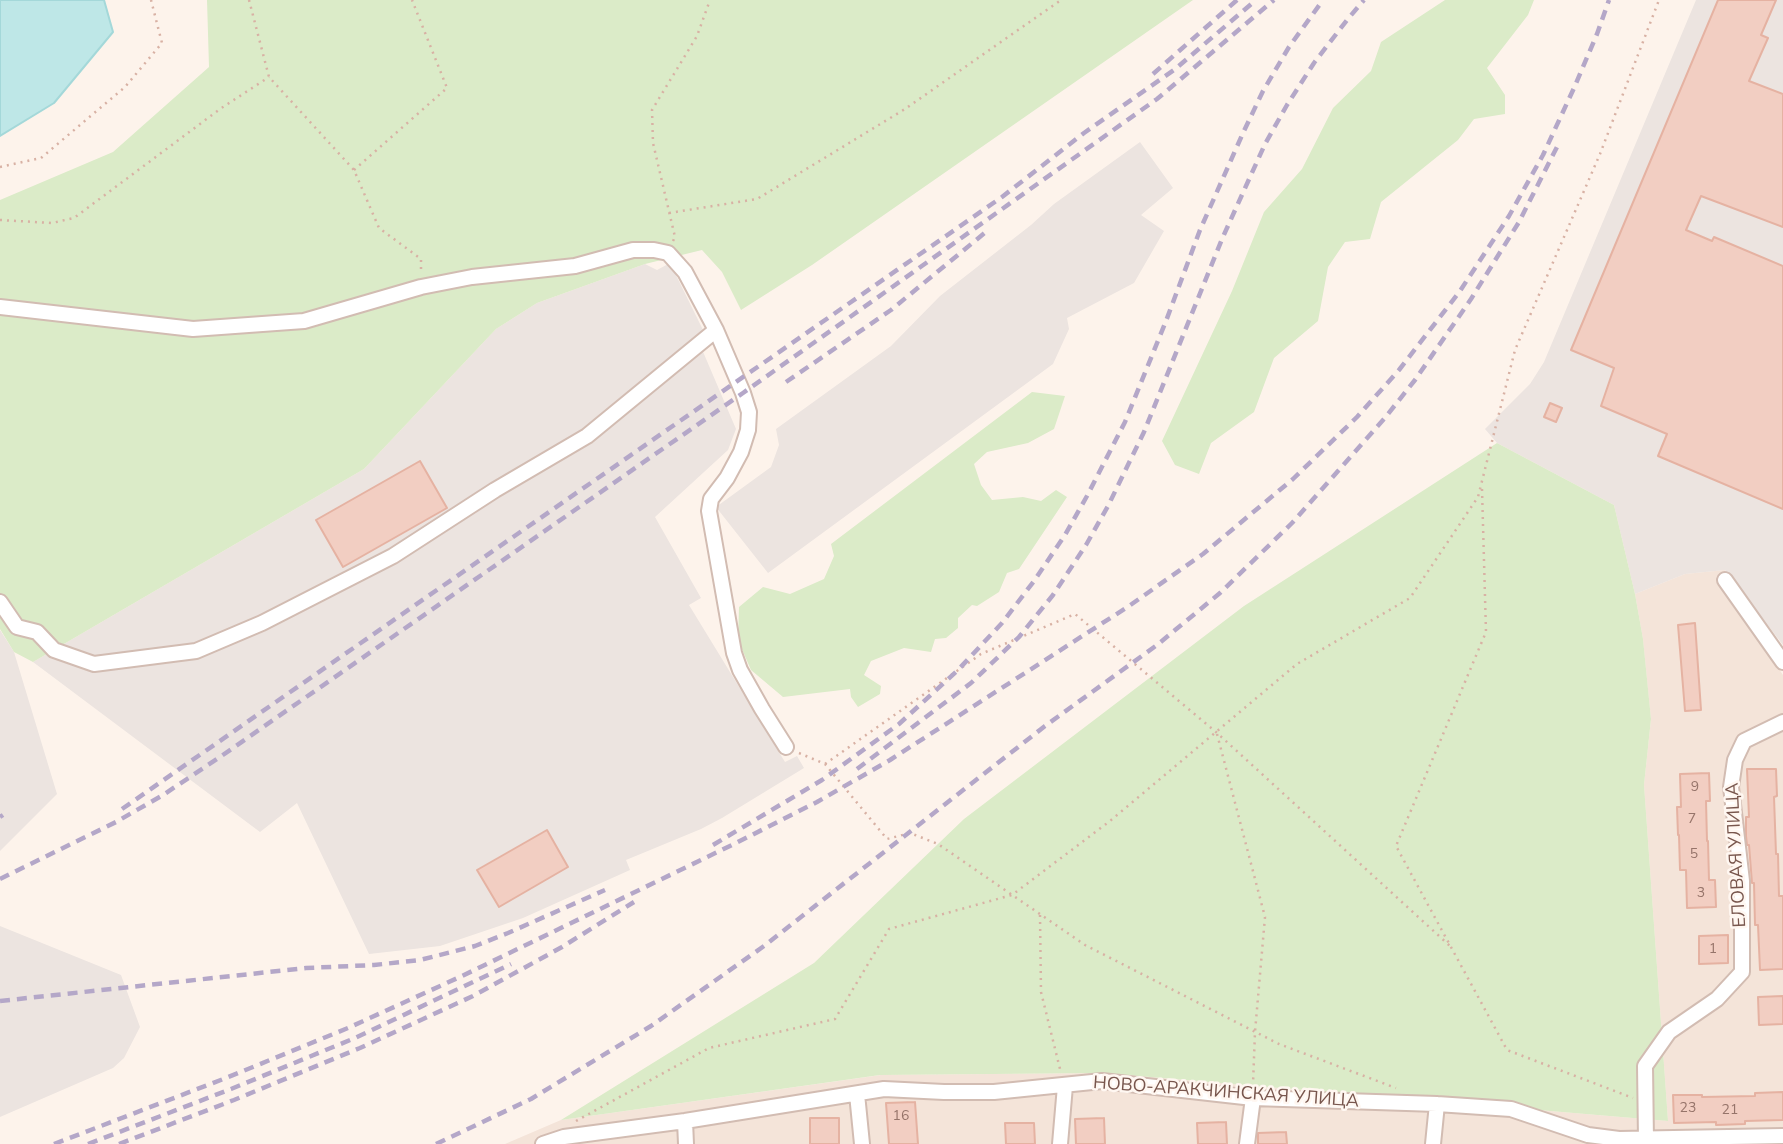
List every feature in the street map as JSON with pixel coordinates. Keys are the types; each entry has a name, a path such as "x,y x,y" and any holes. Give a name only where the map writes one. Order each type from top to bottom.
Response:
{"street":[{"path":"0,307 193,329 304,321 421,287 472,277 575,266 633,250 668,253 685,272 716,330 749,412 748,430 741,452 727,478 711,499 709,511 734,653 740,670 786,747"},
{"path":"0,602 17,627 37,632 54,650 94,664 196,651 261,623 393,556 495,490 587,436 716,330"},
{"path":"1725,580 1783,662"},
{"name":"ЕЛОВАЯ УЛИЦА","path":"1646,1140 1645,1066 1669,1032 1717,999 1742,972 1742,881 1731,787 1735,760 1744,741 1783,722"},
{"name":"НОВО-АРАКЧИНСКАЯ УЛИЦА","path":"543,1144 564,1138 884,1089 994,1092 1102,1082 1253,1098 1510,1109 1588,1135 1619,1142 1783,1136"},
{"path":"1060,1144 1065,1086"},
{"path":"857,1094 862,1144"},
{"path":"1247,1144 1253,1098"},
{"path":"1433,1144 1437,1104"},
{"path":"685,1121 686,1144"}],"path":[{"path":"0,167 41,158 125,87 162,43 151,0"},
{"path":"248,0 269,77 354,170 379,228 421,259 421,287"},
{"path":"354,170 447,88 412,0"},
{"path":"668,253 675,237 653,143 652,110 696,36 710,0"},
{"path":"669,213 757,200 905,109 1061,0"},
{"path":"568,1125 709,1048 835,1019 889,929 1013,895 1110,821 1297,664 1410,598 1478,498 1514,350 1600,154 1659,0"},
{"path":"0,220 51,223 74,218 220,109 269,77"},
{"path":"1482,483 1486,632 1396,846 1507,1050 1646,1103"},
{"path":"825,764 981,654 1075,614 1216,732 1450,946"},
{"path":"1216,732 1265,917 1255,1031 1253,1098"},
{"path":"786,747 825,764 887,839 910,834 938,844 1085,946 1279,1044 1400,1090"},
{"path":"1041,915 1041,992 1065,1086"}],"shaded area":[{"path":"1696,0 1783,0 1783,645 1725,570 1685,574 1635,594 1614,505 1497,443 1485,429 1530,384 1544,362"},
{"path":"1140,142 1173,188 1141,215 1164,231 1134,283 1067,318 1069,329 1053,364 768,573 716,507 771,467 779,445 776,429 891,346 940,296 1054,204"},
{"path":"670,263 705,334 698,340 736,429 728,450 655,517 701,598 689,605 785,762 797,756 804,768 701,829 626,860 630,870 523,918 440,946 369,954 297,803 260,832 33,662 364,469 496,329 537,303 645,264 657,270"},
{"path":"1725,570 1720,582 1783,675 1783,1144 505,1144 561,1120 881,1075 1103,1073 1668,1121 1644,785 1651,719 1643,639 1635,594 1685,574"},
{"path":"0,630 14,652 57,794 0,851"},
{"path":"0,926 121,975 140,1027 124,1058 113,1068 0,1117"}],"green space":[{"path":"207,0 1193,0 812,265 741,310 722,272 702,250 645,264 537,303 496,329 364,469 33,662 14,652 0,629 0,200 113,152 209,67"},
{"path":"1445,0 1534,0 1528,15 1487,68 1505,95 1505,114 1474,119 1458,140 1381,202 1370,239 1345,242 1328,267 1318,321 1274,358 1254,412 1211,443 1199,474 1175,465 1162,441 1232,291 1264,212 1302,169 1333,108 1371,71 1381,42"},
{"path":"1032,392 1065,396 1054,429 1028,443 987,452 974,464 981,485 992,500 1023,497 1041,501 1056,490 1067,497 1019,569 1007,573 999,592 977,606 972,605 958,618 958,628 946,638 935,639 931,652 904,648 871,661 864,675 881,686 880,694 858,707 851,697 850,689 783,697 751,670 738,640 739,607 763,587 790,594 824,579 834,556 831,544"},
{"path":"1497,443 1614,505 1643,639 1651,719 1644,785 1668,1121 1103,1073 880,1075 561,1120 814,963 964,819 1244,606"}],"water":[{"path":"0,0 104,0 113,32 54,103 0,136"}],"building":[{"path":"1718,0 1776,0 1761,35 1768,38 1749,81 1783,94 1783,227 1701,196 1686,230 1712,241 1714,237 1783,266 1783,509 1658,456 1667,434 1601,406 1614,368 1571,350"},
{"path":"1550,403 1562,408 1556,422 1544,417"},
{"path":"420,461 447,508 343,567 316,520"},
{"path":"1695,623 1701,710 1685,711 1678,625"},
{"path":"1747,769 1776,769 1777,796 1774,797 1779,896 1783,896 1783,969 1760,970 1754,883 1746,836 1746,817 1749,817"},
{"path":"1709,773 1710,801 1706,801 1709,880 1715,880 1716,907 1687,908 1686,870 1680,870 1678,835 1680,774"},
{"path":"547,830 568,867 499,907 477,870"},
{"path":"1728,935 1728,963 1699,964 1699,936"},
{"path":"1783,996 1783,1024 1759,1025 1758,997"},
{"path":"1783,1092 1783,1120 1716,1125 1716,1122 1674,1123 1673,1095 1755,1096 1755,1093"},
{"path":"915,1102 918,1144 889,1144 886,1103"},
{"path":"810,1118 839,1118 839,1144 810,1144"},
{"path":"1104,1118 1105,1144 1076,1144 1075,1119"},
{"path":"1226,1122 1227,1144 1198,1144 1197,1123"},
{"path":"1005,1123 1034,1123 1035,1144 1006,1144"},
{"path":"1286,1132 1287,1144 1258,1144 1258,1133"}],"railway":[{"path":"1153,74 1237,0"},
{"path":"122,809 1002,197 1084,133 1174,70 1256,0"},
{"path":"0,879 116,822 220,757 743,393 1157,99 1274,0"},
{"path":"713,845 822,780 899,724 958,670 1002,623 1034,581 1065,535 1125,422 1200,230 1263,91 1289,47 1323,0"},
{"path":"857,769 971,683 1019,637 1053,595 1086,545 1144,432 1222,239 1265,144 1314,63 1364,0"},
{"path":"54,1144 348,1028 462,976 817,802 890,760 1129,606 1203,554 1293,479 1357,417 1399,370 1460,291 1509,216 1543,155 1597,34 1609,0"},
{"path":"436,1144 531,1099 651,1026 764,946 1045,726 1157,645 1220,593 1292,523 1415,380 1471,299 1519,222 1560,141"},
{"path":"786,382 891,310 987,231"},
{"path":"0,1001 306,968 420,960 475,946 605,890"},
{"path":"119,1144 360,1048 473,996 562,947 634,902"},
{"path":"88,1144 355,1038 511,964"}]}
